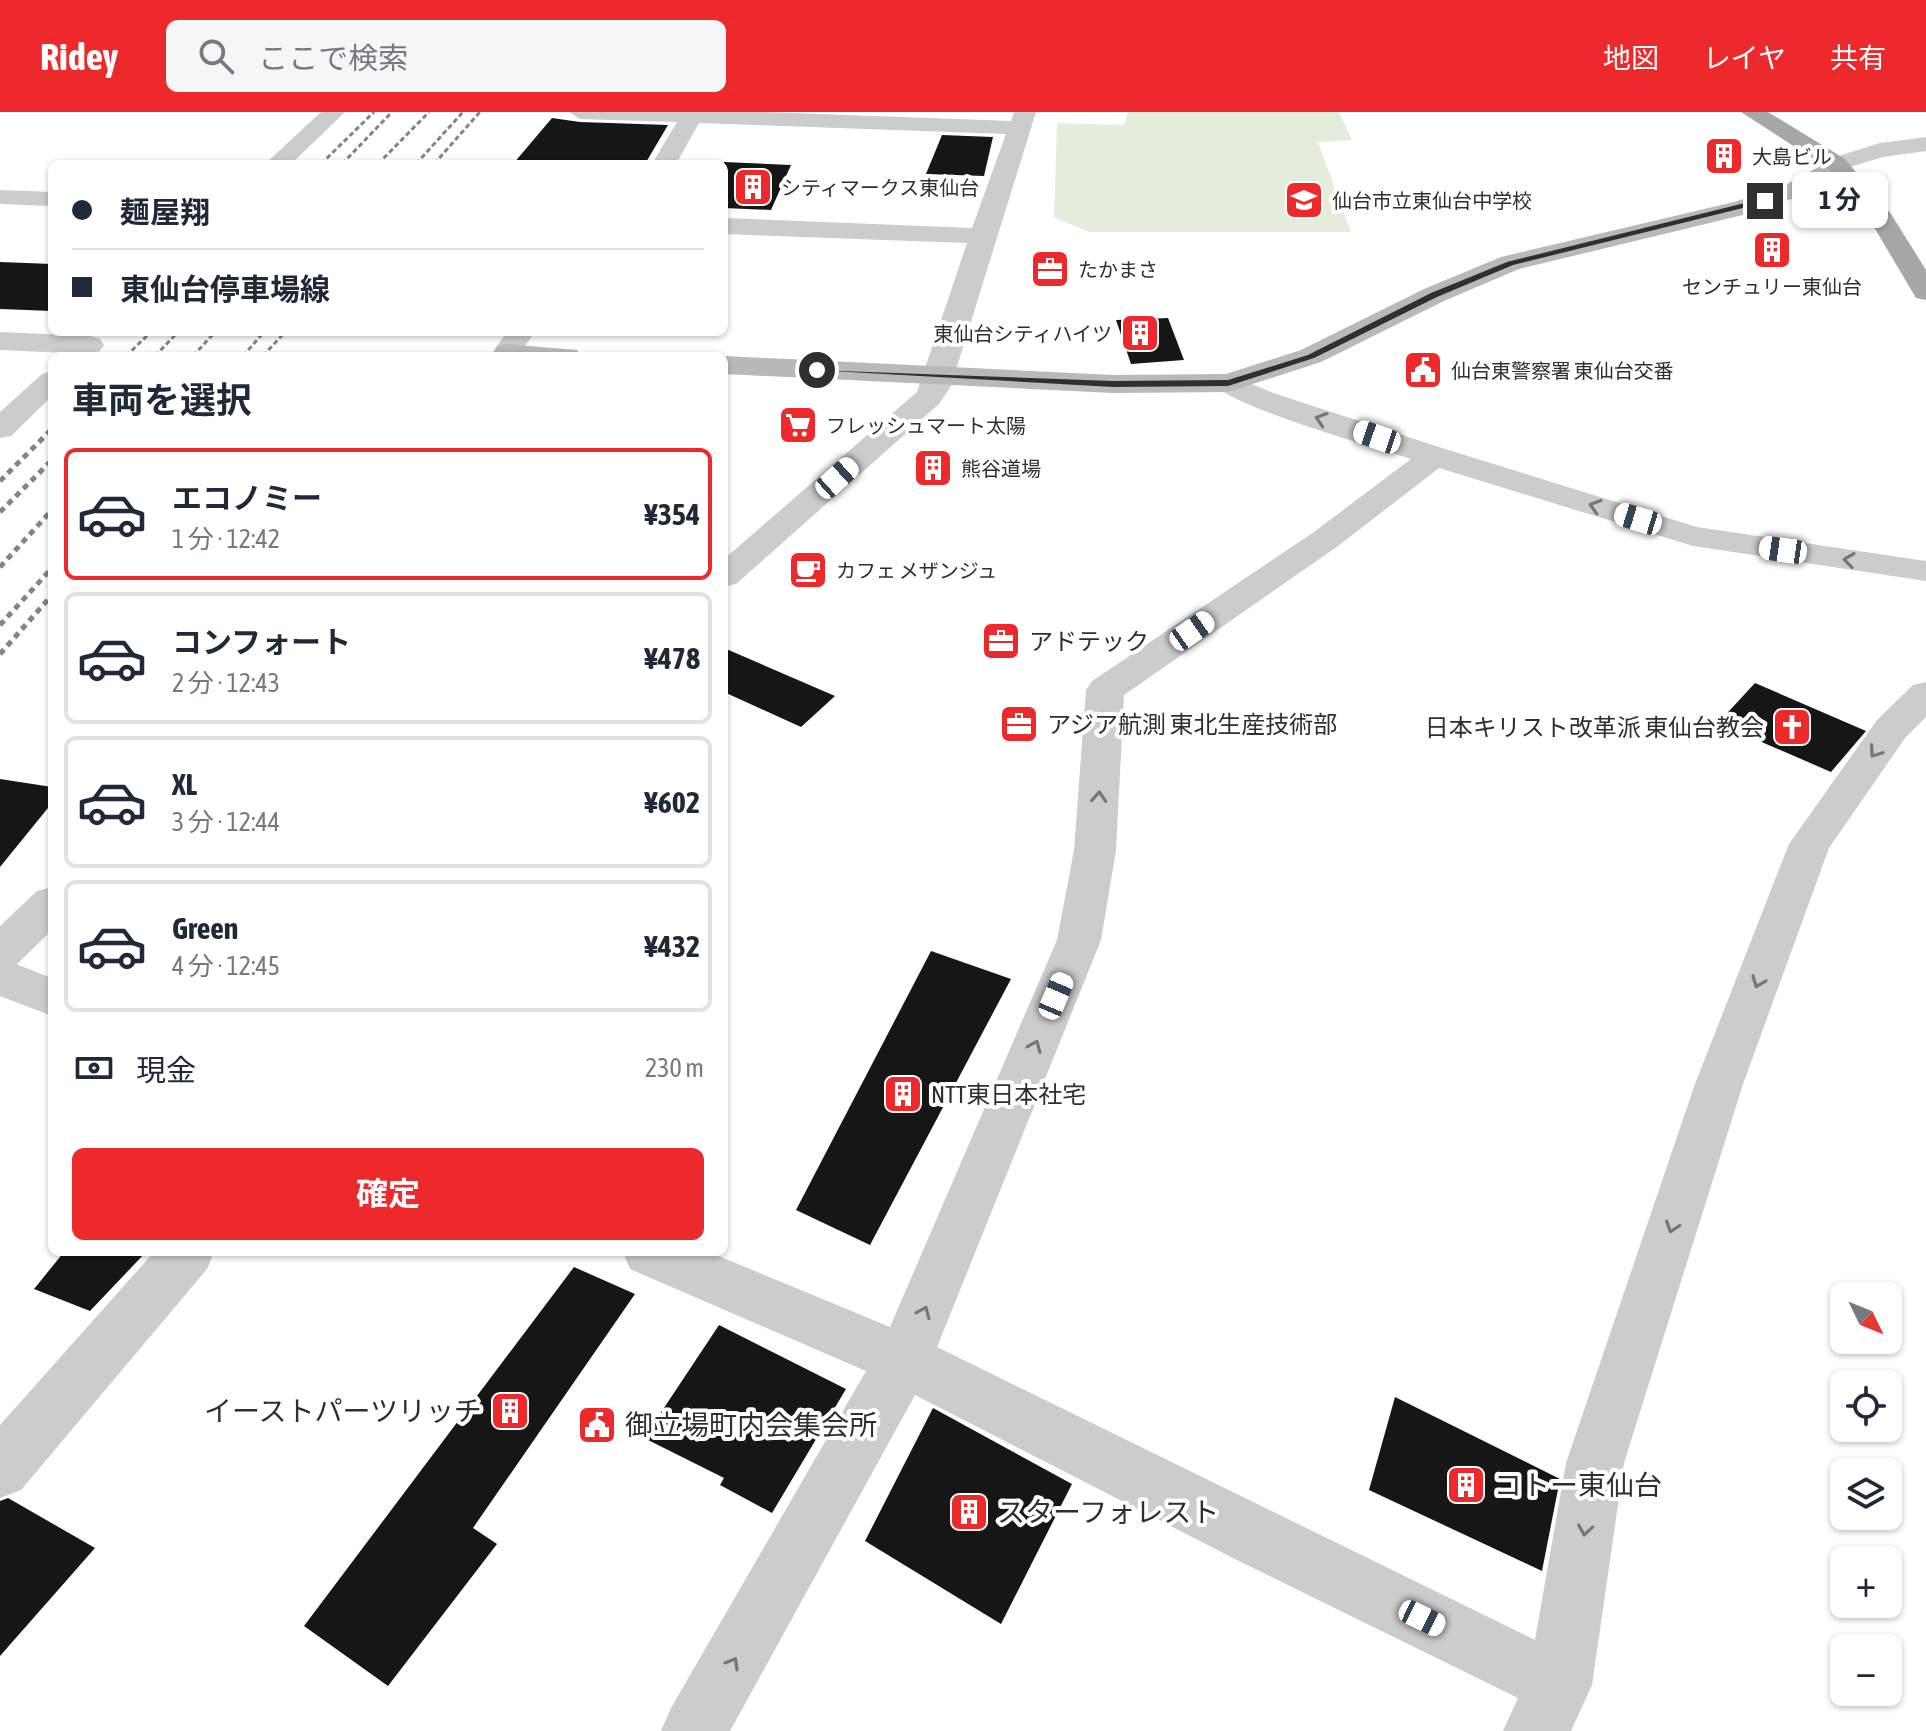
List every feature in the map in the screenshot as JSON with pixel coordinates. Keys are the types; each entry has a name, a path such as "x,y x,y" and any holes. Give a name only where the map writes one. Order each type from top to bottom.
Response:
{"main road":[{"path":"1752,112 1837,164 1882,219 1926,292"},
{"path":"728,365 1113,384 1228,383 1311,356 1434,295 1510,263 1742,208 1794,190 1837,164"},
{"path":"510,347 542,352"}],"street":[{"path":"281,160 334,112"},
{"path":"580,112 1022,120 982,236 942,377 928,398 728,573"},
{"path":"666,160 693,114"},
{"path":"1837,164 1880,150 1926,144"},
{"path":"0,197 48,199"},
{"path":"728,226 982,236"},
{"path":"0,341 91,344"},
{"path":"1228,383 1262,399 1434,456 1693,536 1926,571"},
{"path":"0,429 48,384"},
{"path":"694,1731 904,1360 1079,940 1095,850 1105,690 1326,539 1434,456"},
{"path":"658,1256 904,1360 1256,1538 1548,1708 1595,1463 1719,1084 1810,844 1891,729 1926,694"},
{"path":"0,953 48,907"},
{"path":"0,976 48,996"},
{"path":"0,1469 185,1256"}],"green space":[{"path":"1128,112 1339,112 1352,140 1318,142 1351,232 1089,232 1054,217 1057,123 1124,125"}],"building":[{"path":"552,118 668,125 647,160 516,160"},
{"path":"942,135 993,137 984,176 926,174"},
{"name":"シティマークス東仙台","path":"728,162 791,165 771,210 728,208"},
{"path":"0,262 48,264 48,311 0,309"},
{"name":"東仙台シティハイツ","path":"1168,318 1184,360 1131,364 1116,320"},
{"path":"728,650 835,696 801,727 728,694"},
{"name":"日本キリスト改革派 東仙台教会","path":"1755,683 1866,731 1831,772 1718,723"},
{"path":"0,779 48,786 48,808 0,867"},
{"name":"NTT東日本社宅","path":"931,951 1011,979 870,1245 796,1210"},
{"path":"61,1256 142,1256 90,1311 34,1289"},
{"name":"イーストパーツリッチ","path":"574,1267 635,1294 473,1528 497,1544 388,1686 304,1626"},
{"path":"719,1325 846,1389 772,1513 720,1485 724,1478 644,1438"},
{"name":"コトー東仙台","path":"1395,1397 1560,1479 1542,1571 1369,1490"},
{"name":"スターフォレスト","path":"933,1408 1072,1484 1001,1624 865,1541"},
{"path":"8,1498 95,1548 0,1656 0,1501"}],"railway":[{"path":"325,160 374,112"},
{"path":"346,160 392,112"},
{"path":"382,160 429,112"},
{"path":"420,160 463,112"},
{"path":"438,160 480,112"},
{"path":"130,352 147,336"},
{"path":"159,352 174,336"},
{"path":"197,352 211,336"},
{"path":"246,352 260,336"},
{"path":"267,352 281,336"},
{"path":"0,481 48,433"},
{"path":"0,512 48,464"},
{"path":"0,567 48,514"},
{"path":"0,625 48,572"},
{"path":"0,654 48,600"}],"place":[{"name":"大島ビル","path":"1724,156"},
{"name":"シティマークス東仙台","path":"753,187"},
{"name":"仙台市立東仙台中学校","path":"1304,200"},
{"name":"センチュリー東仙台","path":"1772,250"},
{"name":"たかまさ","path":"1050,269"},
{"name":"東仙台シティハイツ","path":"1140,333"},
{"name":"仙台東警察署 東仙台交番","path":"1423,370"},
{"name":"フレッシュマート太陽","path":"798,425"},
{"name":"熊谷道場","path":"933,468"},
{"name":"カフェ メザンジュ","path":"808,570"},
{"name":"アドテック","path":"1001,641"},
{"name":"アジア航測 東北生産技術部","path":"1019,724"},
{"name":"日本キリスト改革派 東仙台教会","path":"1792,727"},
{"name":"NTT東日本社宅","path":"903,1094"},
{"name":"イーストパーツリッチ","path":"510,1411"},
{"name":"御立場町内会集会所","path":"597,1425"},
{"name":"コトー東仙台","path":"1466,1485"},
{"name":"スターフォレスト","path":"969,1512"}],"route":[{"path":"817,370 1113,384 1228,383 1311,356 1434,295 1510,263 1765,201"}]}
